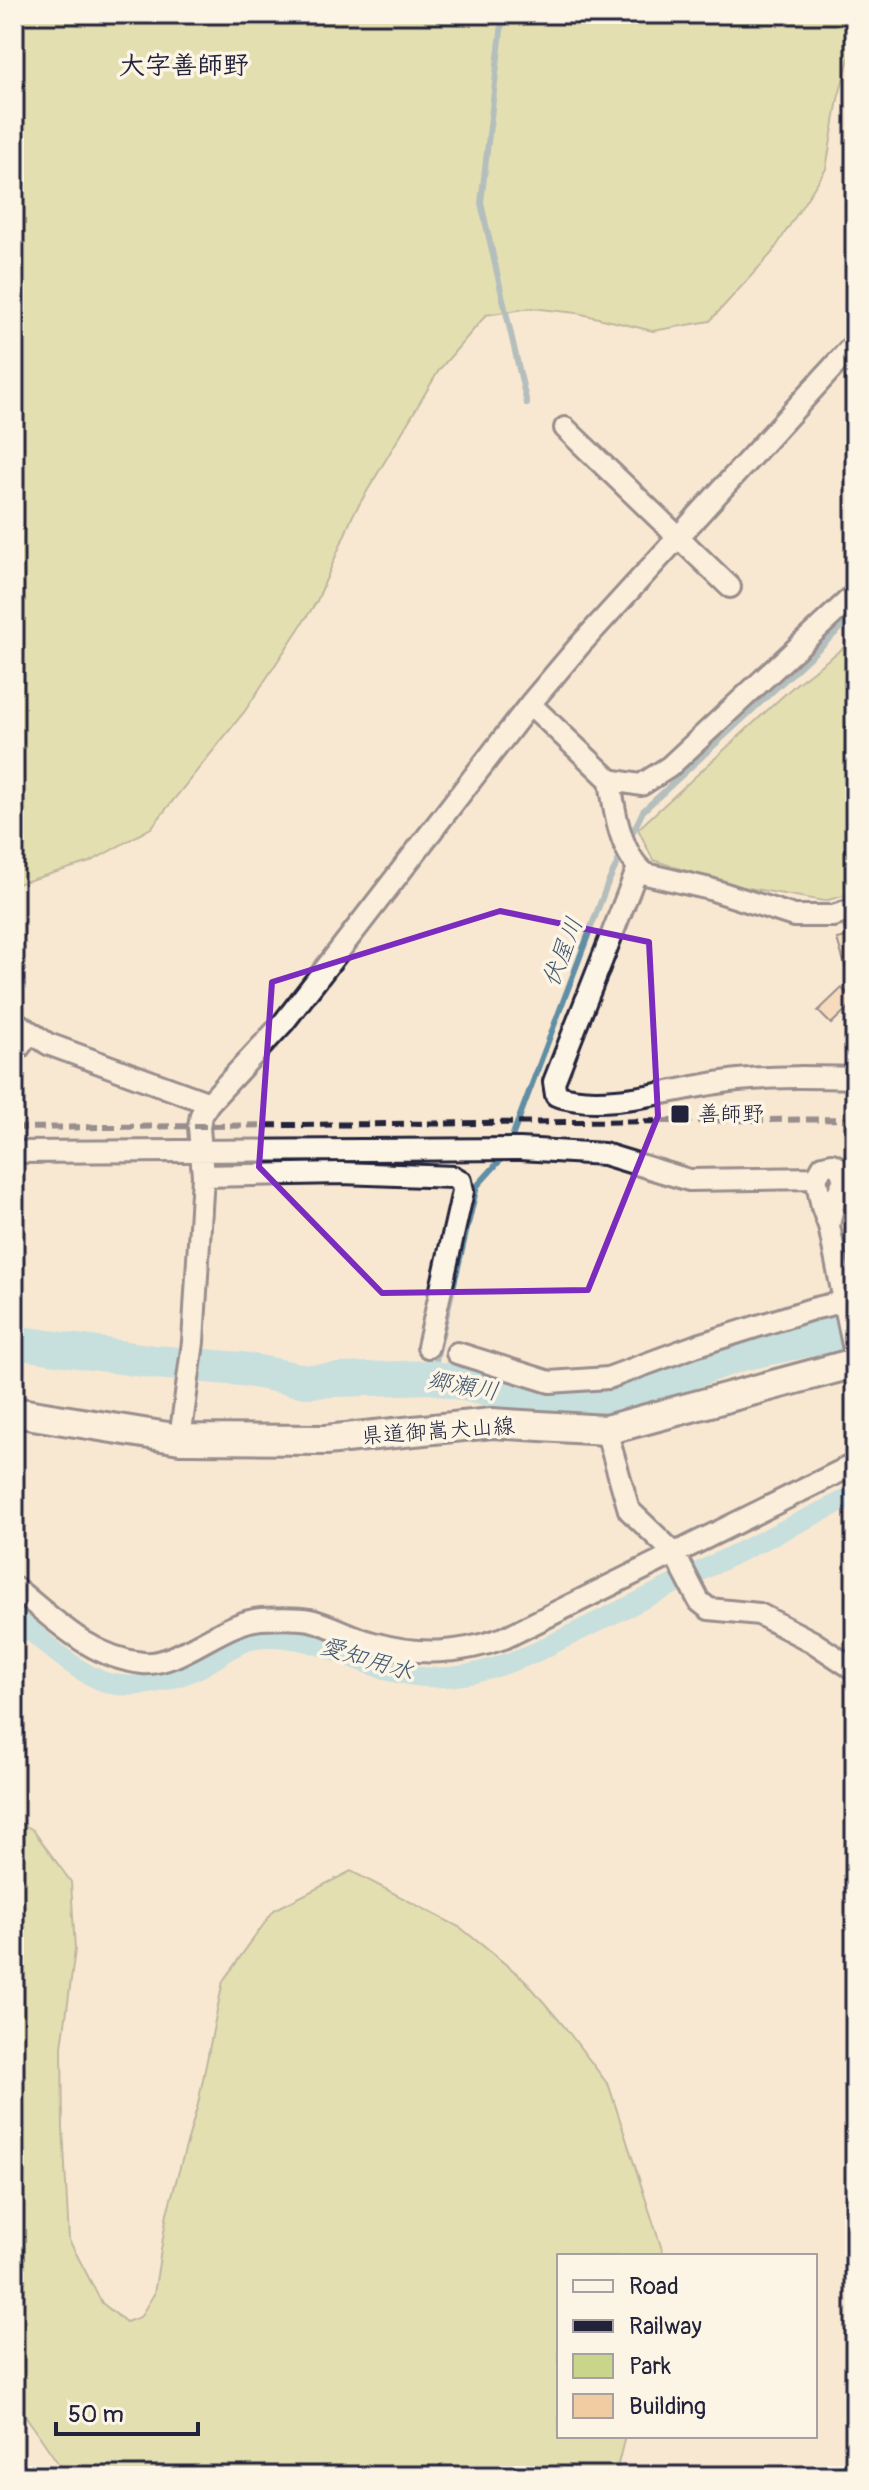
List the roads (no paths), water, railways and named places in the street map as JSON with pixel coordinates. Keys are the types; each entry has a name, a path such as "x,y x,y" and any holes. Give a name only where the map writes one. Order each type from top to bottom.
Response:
{"main road":[{"name":"県道御嵩犬山線","path":"14,1412 180,1439 326,1440 492,1423 606,1430 855,1363"}],"street":[{"path":"180,1439 193,1342 203,1176 201,1115 284,1022 530,704 579,646 855,343"},
{"path":"565,428 730,587"},
{"path":"530,704 610,780 641,785 669,767 855,594"},
{"path":"610,780 618,828 638,868 646,874 710,889 794,916 833,916 855,909"},
{"path":"638,868 554,1082 556,1095 572,1101 627,1098 738,1080 855,1078"},
{"path":"14,1054 22,1027 48,1044 209,1103"},
{"path":"14,1152 493,1148 604,1154 689,1180 816,1178 850,1300 855,1355"},
{"path":"203,1176 341,1173 454,1177 461,1181 463,1191 428,1347"},
{"path":"457,1353 550,1382 608,1378 695,1346 850,1300"},
{"path":"606,1430 629,1510 674,1553 697,1596 709,1609 759,1614 813,1642 855,1670"},
{"path":"14,1587 86,1645 113,1657 146,1664 178,1654 223,1630 257,1619 310,1620 372,1643 444,1653 476,1648 504,1638 855,1464"}],"waterway":[{"path":"503,14 481,203 527,404"},
{"name":"伏屋川","path":"629,840 643,811 855,615"},
{"name":"伏屋川","path":"509,1145 607,885 622,853"},
{"name":"伏屋川","path":"432,1377 477,1186 505,1155"},
{"name":"郷瀬川","path":"14,1342 155,1362 242,1369 306,1381 432,1377 546,1403 620,1397 741,1354 855,1330"},
{"name":"愛知用水","path":"14,1617 83,1672 119,1685 141,1685 176,1677 249,1640 268,1637 317,1644 373,1666 409,1675 464,1675 536,1652 855,1495"}],"railway":[{"path":"14,1128 855,1119"}],"place":[{"name":"善師野","path":"680,1114"}],"district":[{"name":"大字善師野","path":"184,66"}]}
